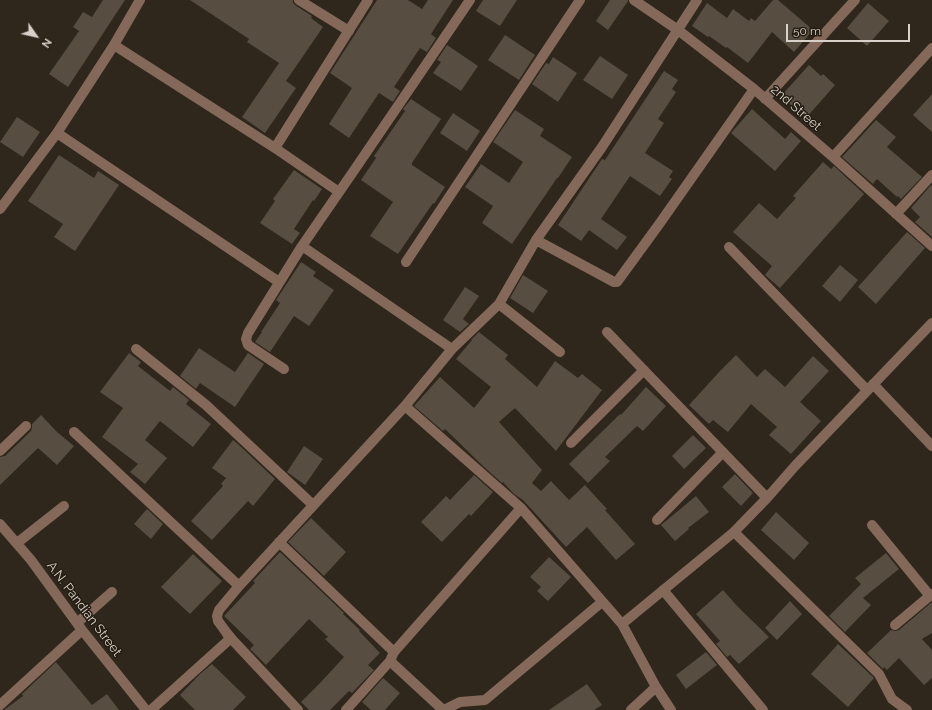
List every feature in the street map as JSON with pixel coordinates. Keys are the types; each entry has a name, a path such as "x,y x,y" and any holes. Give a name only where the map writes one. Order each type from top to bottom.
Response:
{"street":[{"path":"0,209 57,133 114,45 140,0"},
{"path":"298,0 349,31"},
{"path":"275,148 368,0"},
{"path":"284,369 248,345 246,339 248,333 302,246 470,0"},
{"path":"406,262 580,0"},
{"name":"2nd Street","path":"634,0 678,30 754,89 833,157 932,246"},
{"path":"151,710 231,638 218,620 217,616 219,610 239,586 405,406 452,349 499,304 536,240 602,147 697,0"},
{"path":"765,99 855,0"},
{"path":"114,45 275,148 339,192"},
{"path":"833,157 932,48"},
{"path":"536,240 614,282 617,282 754,89"},
{"path":"57,133 279,282"},
{"path":"896,214 932,175"},
{"path":"302,246 452,349"},
{"path":"728,247 932,446"},
{"path":"499,304 560,352"},
{"path":"622,624 734,532 932,323"},
{"path":"607,332 767,498"},
{"path":"136,349 206,405 313,505"},
{"path":"571,443 644,370"},
{"path":"405,406 521,508 622,624 656,687 672,710"},
{"path":"0,451 26,426"},
{"path":"74,432 239,586"},
{"path":"657,520 723,452"},
{"path":"16,543 64,506"},
{"path":"346,710 521,508"},
{"name":"A.N. Pandian Street","path":"0,524 31,560 79,626 146,710"},
{"path":"872,525 931,595 894,625"},
{"path":"734,532 880,674 892,699 907,710"},
{"path":"279,542 392,656 443,710 460,702 485,700 602,602"},
{"path":"663,590 763,710"},
{"path":"0,705 112,592"},
{"path":"226,632 298,710"},
{"path":"631,710 656,687"}],"building":[{"path":"103,0 125,0 68,87 49,74 79,31 73,27 83,12 92,17"},
{"path":"190,0 293,0 295,5 312,16 311,18 323,27 286,81 296,88 265,133 242,117 279,63 247,42 249,39"},
{"path":"377,0 408,0 422,9 428,0 453,0 431,34 436,38 427,52 420,48 394,87 400,91 393,102 379,93 349,138 329,124 352,88 330,73"},
{"path":"483,0 517,0 500,26 476,11"},
{"path":"610,0 628,1 608,30 596,21"},
{"path":"773,0 778,0 813,30 794,52 772,32 748,63 727,47 726,48 692,26 707,3 727,18 733,9 749,21 751,18 755,21"},
{"path":"868,3 889,21 867,46 847,28"},
{"path":"505,35 535,55 519,80 488,60"},
{"path":"447,45 478,66 461,91 433,73 441,62 437,60"},
{"path":"600,56 628,75 612,99 583,80"},
{"path":"553,57 577,73 558,102 532,84 546,63 549,64"},
{"path":"809,65 821,76 823,74 835,85 806,118 781,96"},
{"path":"664,71 678,80 672,89 676,92 658,119 664,123 645,153 673,171 669,177 672,179 660,196 630,176 601,219 627,237 617,250 589,230 581,241 558,225 602,159 605,160"},
{"path":"932,94 932,132 913,115"},
{"path":"411,99 441,119 412,165 445,187 398,254 370,236 393,202 361,180 376,158 374,156 405,111 403,109"},
{"path":"752,109 785,139 791,132 801,141 775,171 731,133"},
{"path":"515,110 544,129 540,136 572,157 512,244 482,223 493,206 465,187 481,164 509,183 523,162 493,142"},
{"path":"453,113 480,131 467,151 440,133"},
{"path":"17,117 40,132 23,157 0,142"},
{"path":"876,120 896,137 887,147 922,177 901,199 877,179 873,184 842,157"},
{"path":"59,155 94,178 98,171 119,185 75,251 54,237 63,224 28,201"},
{"path":"823,162 831,169 834,166 864,194 780,288 765,275 772,266 733,232 759,203 777,219 796,198 793,196"},
{"path":"294,170 322,189 294,229 300,233 292,244 260,223 275,201 273,199"},
{"path":"931,185 932,237 915,222 920,217 911,208"},
{"path":"907,232 925,248 876,304 858,287"},
{"path":"301,262 316,272 313,276 334,290 309,326 294,316 270,352 255,342 280,303 276,300"},
{"path":"840,265 858,280 840,302 822,286"},
{"path":"523,275 548,291 533,313 510,298"},
{"path":"465,287 479,296 463,319 469,324 460,332 443,320"},
{"path":"479,332 508,355 505,359 537,387 555,361 578,378 582,374 602,390 556,451 515,408 499,422 542,470 532,483 541,491 551,481 569,500 585,485 607,509 605,510 635,544 616,560 587,527 566,547 523,500 514,494 503,482 502,483 483,466 445,429 443,431 414,406 440,377 474,408 491,387 456,359"},
{"path":"199,348 235,372 248,353 264,364 235,407 200,383 196,389 180,376"},
{"path":"129,353 141,362 138,366 170,391 173,387 189,400 186,404 211,424 193,447 160,421 145,440 167,458 145,484 130,472 138,464 102,437 123,408 100,392"},
{"path":"736,355 757,377 765,369 785,387 813,356 829,371 800,402 821,421 791,454 769,435 777,427 751,404 728,432 713,420 709,424 689,405"},
{"path":"646,387 666,406 643,431 637,426 605,457 610,461 588,483 569,464 620,414 621,415"},
{"path":"41,415 57,432 74,446 57,465 38,448 0,485 0,457 5,456 31,431 32,424"},
{"path":"693,435 706,448 684,469 672,456"},
{"path":"233,440 275,479 253,506 248,501 212,540 191,521 223,486 221,484 226,478 212,468"},
{"path":"304,446 323,459 305,485 287,472"},
{"path":"735,474 753,493 741,506 722,487"},
{"path":"474,475 493,492 471,516 469,514 442,542 421,522 446,496 450,500"},
{"path":"696,496 709,512 688,528 689,529 675,541 661,525"},
{"path":"147,509 163,524 151,539 134,524"},
{"path":"776,512 809,543 794,560 761,530"},
{"path":"311,518 346,552 324,576 288,542"},
{"path":"280,552 344,613 343,614 360,630 359,631 380,653 368,665 374,670 352,693 349,691 330,710 309,710 301,702 344,657 325,639 328,637 309,619 266,665 250,649 254,645 224,616 255,583 253,581"},
{"path":"886,553 899,569 863,598 871,605 845,632 829,616 861,584 855,578"},
{"path":"193,554 222,581 190,614 161,587"},
{"path":"549,557 571,577 548,601 537,591 541,587 530,577"},
{"path":"723,590 769,637 739,664 730,655 727,657 716,644 720,641 696,614"},
{"path":"790,601 802,614 777,640 765,628"},
{"path":"932,602 932,633 922,639 932,650 932,678 924,685 899,658 887,670 884,667 883,669 867,653 891,630 899,630"},
{"path":"838,644 874,678 848,707 811,674"},
{"path":"706,652 717,665 686,689 676,675"},
{"path":"56,662 92,705 107,694 119,710 4,710 23,696 22,694"},
{"path":"212,664 246,697 233,710 195,710 180,695"},
{"path":"383,678 400,693 385,710 371,710 362,702"},
{"path":"587,684 602,705 594,710 549,710"}]}
